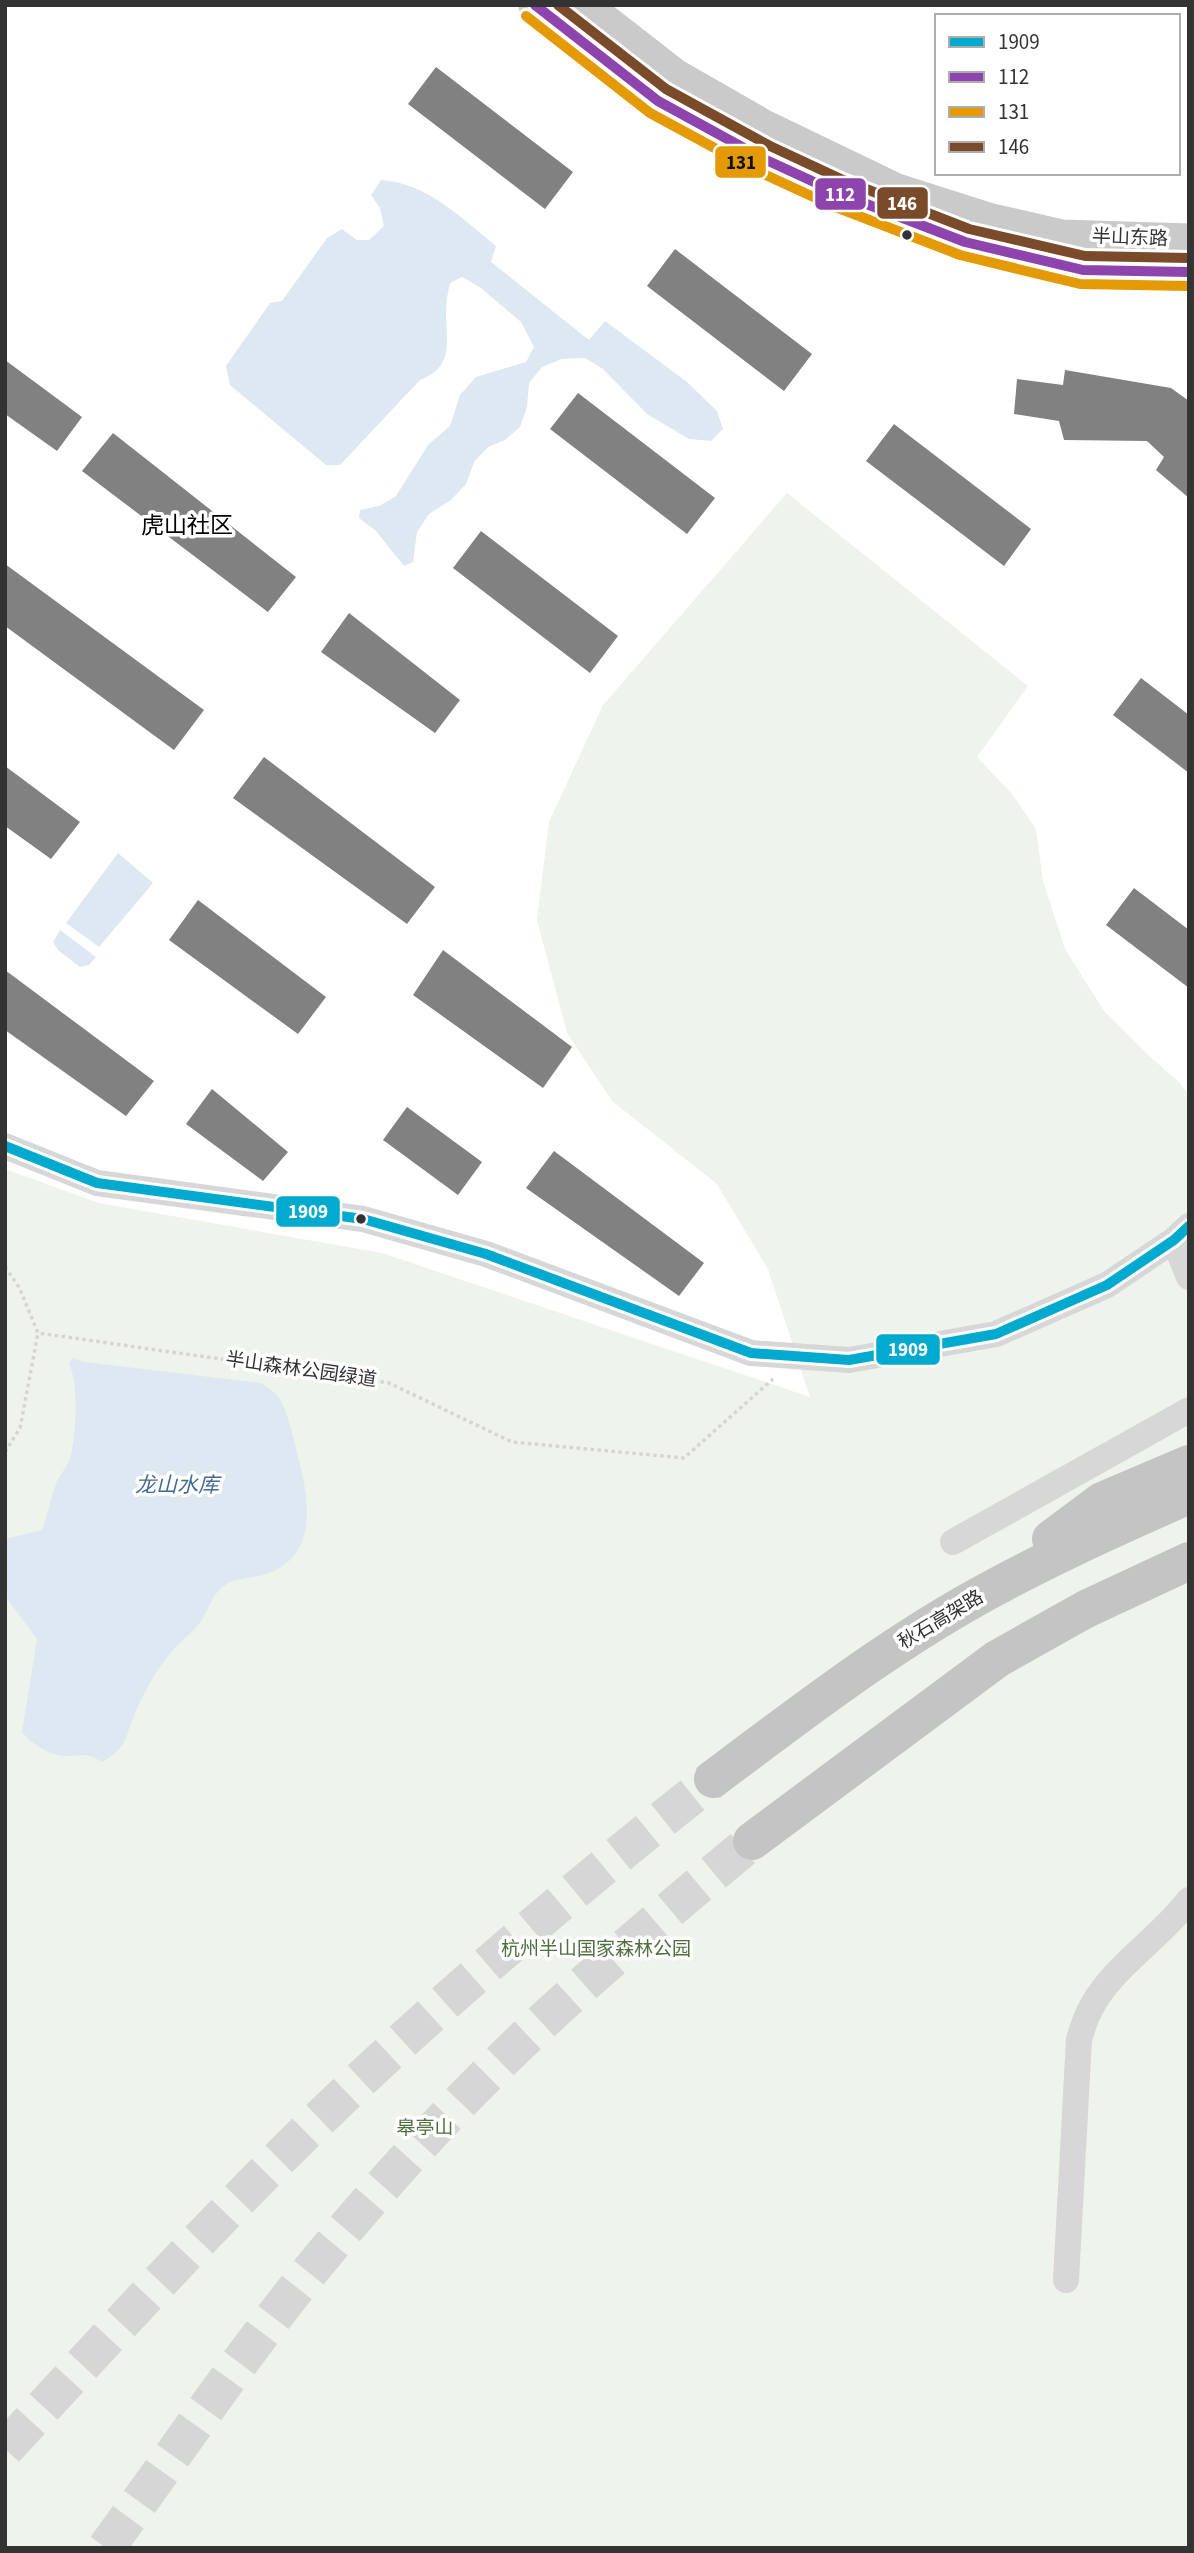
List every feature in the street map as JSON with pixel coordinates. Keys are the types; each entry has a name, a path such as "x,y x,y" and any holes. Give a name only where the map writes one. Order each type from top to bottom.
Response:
{"highway":[{"path":"962,1605 1102,1502 1189,1464"},
{"name":"秋石高架路","path":"713,1779 838,1685 962,1605 1060,1553 1189,1495"},
{"path":"752,1841 997,1659 1086,1609 1189,1561"},
{"path":"1086,1609 1189,1579"}],"main road":[{"name":"半山东路","path":"535,5 658,101 764,159 838,193 965,242 1083,270 1189,272"},
{"name":"半山东路","path":"585,5 675,75 762,125 897,190 988,219 1062,236 1189,240"}],"street":[{"path":"5,1146 97,1184 363,1219 486,1254 751,1353 849,1360 996,1334 1107,1285 1181,1233 1189,1277"},
{"path":"953,1542 1189,1410"},
{"path":"1066,2280 1079,2039 1088,2012 1110,1981 1185,1909"}],"path":[{"path":"5,1267 19,1287 37,1333 20,1428 5,1452"},
{"name":"半山森林公园绿道","path":"37,1333 389,1382 512,1441 684,1458 798,1357"}],"green space":[{"name":"皋亭山","path":"787,493 1028,686 977,757 1012,794 1036,829 1043,881 1065,949 1104,1011 1180,1083 1189,1096 1189,2548 5,2548 5,1169 99,1203 382,1253 810,1397 768,1269 717,1184 612,1101 567,1033 537,920 549,822 603,705"}],"water":[{"path":"381,180 414,188 457,214 496,246 491,262 589,340 605,321 687,382 717,411 723,429 711,441 689,439 647,414 603,369 585,358 562,359 542,367 529,383 527,407 520,427 505,440 488,447 474,462 466,484 451,500 429,514 417,532 413,562 404,566 376,531 359,518 360,510 379,506 396,496 428,445 450,426 460,395 476,377 526,362 534,347 521,322 481,288 462,277 450,283 444,360 431,375 420,380 340,465 326,465 230,385 226,366 270,303 282,301 327,238 342,229 357,240 369,240 384,226 380,208 371,195"},
{"path":"118,853 153,883 99,947 66,923"},
{"path":"60,930 96,957 89,965 80,967 58,950 53,942"},
{"name":"龙山水库","path":"72,1358 85,1362 261,1383 278,1396 285,1409 302,1473 307,1507 303,1539 296,1553 285,1564 269,1573 235,1581 219,1590 201,1621 172,1651 154,1677 120,1748 102,1762 88,1756 53,1754 36,1745 22,1732 37,1639 5,1596 5,1539 42,1530 56,1484 71,1455 76,1408 69,1364"}],"building":[{"path":"436,67 573,172 545,209 408,104"},
{"path":"675,249 812,354 784,391 647,286"},
{"path":"5,360 82,417 57,451 5,414"},
{"path":"1065,370 1171,388 1189,401 1189,498 1156,470 1164,457 1147,441 1064,440 1059,421 1014,414 1017,379 1063,385"},
{"path":"578,393 715,498 687,534 550,429"},
{"path":"894,424 1031,529 1004,566 866,461"},
{"path":"113,433 296,577 268,612 82,471"},
{"path":"481,531 618,636 590,673 453,568"},
{"path":"5,564 204,710 174,750 5,626"},
{"path":"349,613 460,700 435,733 321,652"},
{"path":"1141,678 1189,715 1189,773 1113,715"},
{"path":"264,757 435,887 407,924 233,798"},
{"path":"5,766 80,822 51,859 5,826"},
{"path":"1134,888 1189,930 1189,988 1106,925"},
{"path":"198,900 326,997 298,1034 169,940"},
{"path":"443,950 572,1047 543,1088 413,995"},
{"path":"5,970 154,1081 126,1116 5,1030"},
{"path":"212,1089 288,1152 263,1181 186,1124"},
{"path":"407,1107 482,1162 458,1195 383,1140"},
{"path":"554,1151 704,1263 679,1296 526,1188"}],"tunnel":[{"path":"5,2449 197,2242 316,2122 510,1945 713,1779"},
{"path":"106,2548 300,2283 410,2155 473,2089 588,1980 752,1841"}],"transit line":[{"name":"112","path":"535,5 658,101 764,159 838,193 965,242 1083,270 1189,272"},
{"name":"146","path":"558,5 666,89 770,146 843,180 969,229 1085,256 1189,258"},
{"name":"131","path":"526,16 650,113 757,171 833,206 960,255 1080,284 1189,286"},
{"name":"1909","path":"5,1146 97,1183 363,1219 486,1254 751,1353 849,1360 996,1334 1107,1285 1174,1240 1189,1226"}],"district":[{"name":"虎山社区","path":"187,525"}],"park label":[{"name":"杭州半山国家森林公园","path":"596,1949"}]}
